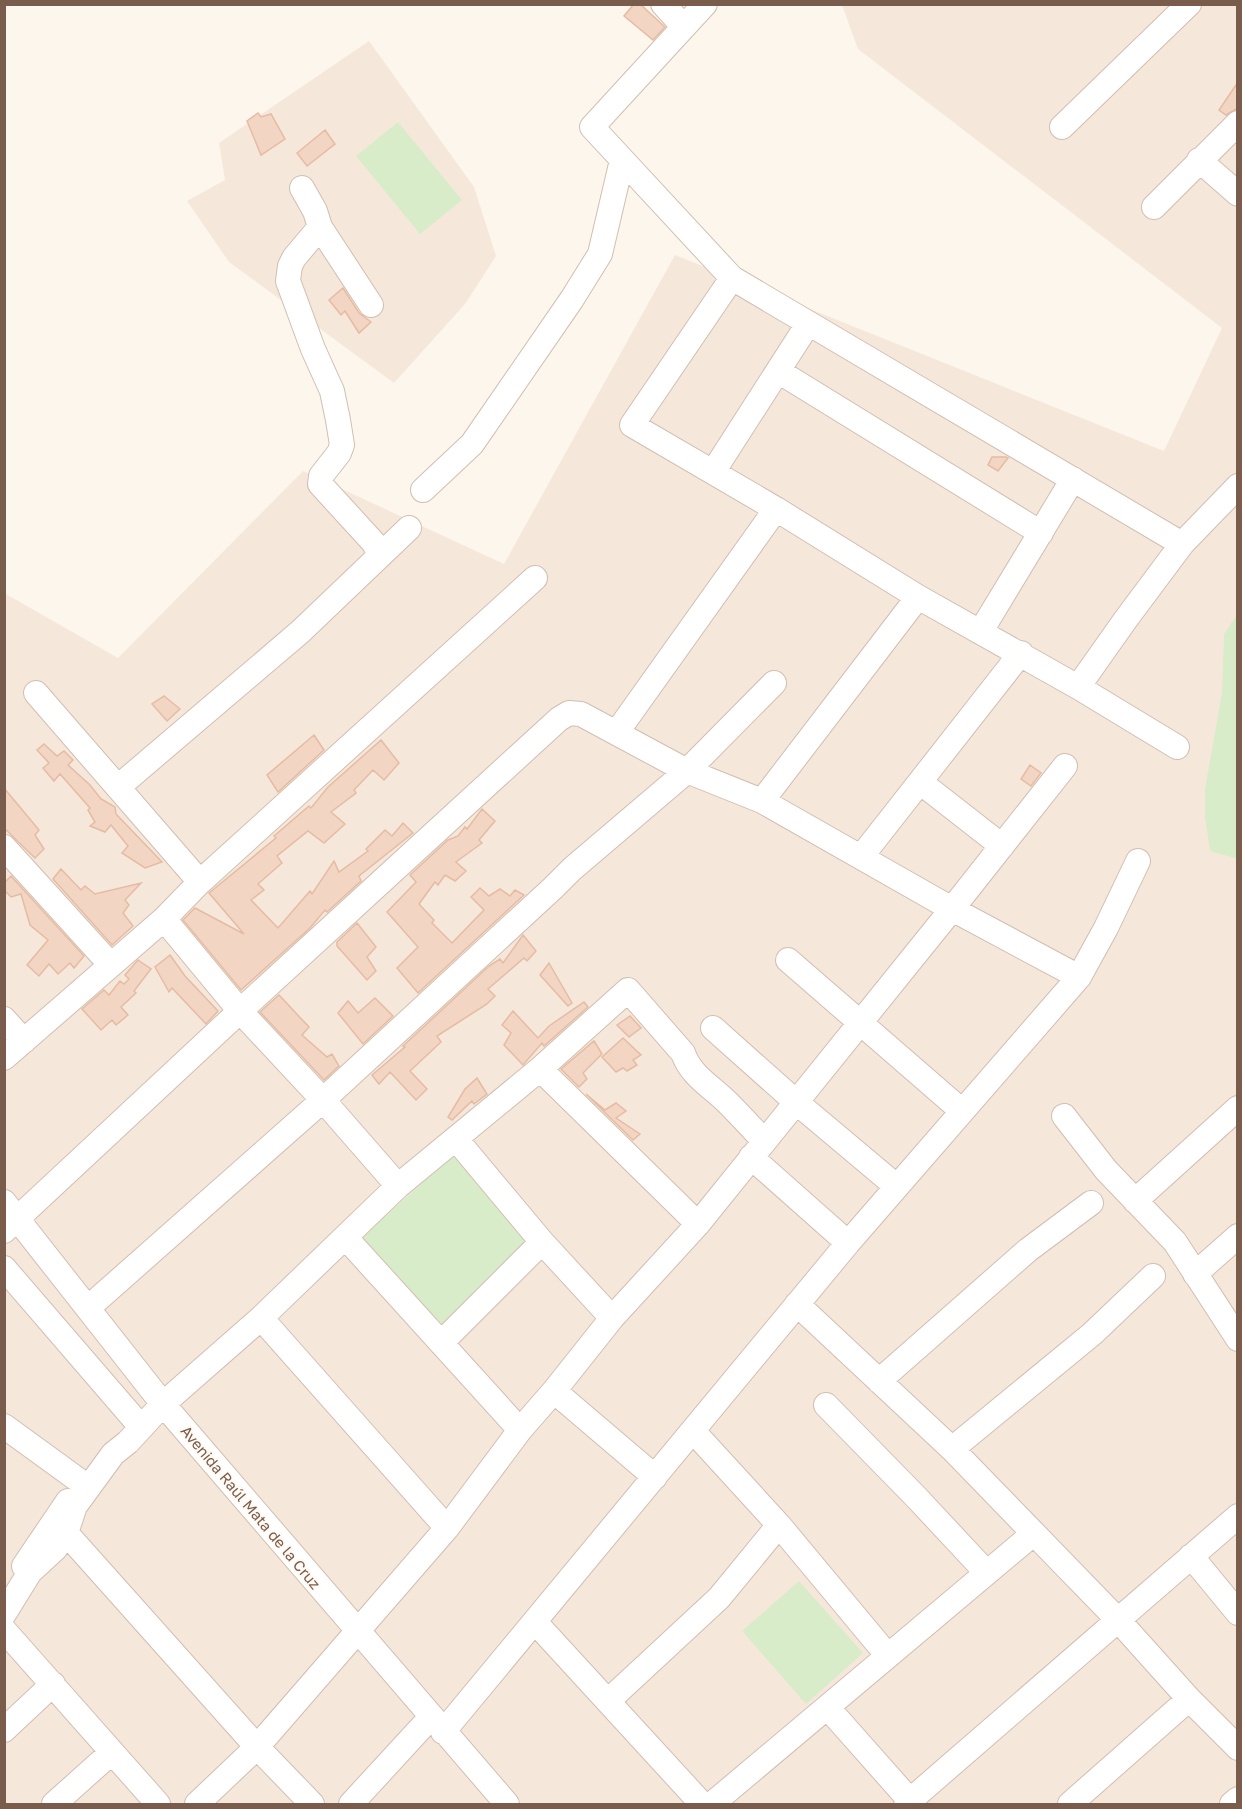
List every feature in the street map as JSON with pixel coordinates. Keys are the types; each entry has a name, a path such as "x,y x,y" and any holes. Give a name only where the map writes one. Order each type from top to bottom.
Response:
{"street":[{"path":"663,4 694,13 592,127 732,278 1182,544"},
{"path":"1062,127 1189,4"},
{"path":"1154,207 1238,123"},
{"path":"423,490 472,444 572,299 600,254 622,160"},
{"path":"1199,160 1238,194"},
{"path":"302,188 315,212 320,228 371,305"},
{"path":"320,228 294,258 288,280 332,391 339,420 342,445 339,453 321,476 320,484 373,542 381,555"},
{"path":"732,278 632,425 776,509 918,597 1078,687 1177,747"},
{"path":"712,472 808,324"},
{"path":"778,371 1041,533"},
{"path":"981,631 1073,479"},
{"path":"1078,687 1182,544 1238,486"},
{"path":"617,732 776,509"},
{"path":"118,787 300,632 409,528"},
{"path":"4,1058 164,919 200,882 535,578"},
{"path":"762,801 918,597"},
{"path":"861,857 1021,654"},
{"path":"89,1307 323,1100 572,869 687,771 774,683"},
{"path":"36,693 200,882"},
{"path":"8,1215 240,1011 569,713 581,714 687,771 762,801 952,909 1079,977"},
{"path":"197,1804 257,1747 447,1528 520,1430 612,1318 698,1224 1065,766"},
{"path":"920,782 1002,846"},
{"path":"4,847 111,965"},
{"path":"351,1804 437,1724 535,1622 896,1186 1079,977 1106,928 1138,861"},
{"path":"164,919 240,1011 323,1100 398,1186"},
{"path":"788,960 962,1111"},
{"path":"4,1614 30,1572 55,1549 66,1533 75,1506 113,1454 163,1404 261,1318 398,1186 540,1069 628,990 683,1053 687,1065 694,1074 726,1100 758,1149 848,1243"},
{"path":"4,1019 24,1041"},
{"path":"713,1028 896,1186"},
{"path":"540,1069 698,1224"},
{"path":"1135,1201 1238,1108"},
{"path":"1064,1116 1106,1170 1175,1242 1238,1339"},
{"path":"456,1139 542,1242 612,1318"},
{"path":"879,1381 1028,1250 1091,1203"},
{"name":"Avenida Raúl Mata de la Cruz","path":"8,1215 89,1307 163,1404 507,1804"},
{"path":"1195,1274 1238,1236"},
{"path":"345,1238 520,1430"},
{"path":"441,1343 542,1242"},
{"path":"4,1268 141,1428"},
{"path":"952,1449 1092,1334 1153,1276"},
{"path":"797,1304 952,1449 1238,1748"},
{"path":"261,1318 447,1528"},
{"path":"554,1391 655,1477"},
{"path":"826,1405 986,1572"},
{"path":"4,1425 81,1482"},
{"path":"693,1431 779,1525 888,1656"},
{"path":"4,1596 81,1482 96,1464 113,1454"},
{"path":"828,1708 910,1804 1238,1516"},
{"path":"608,1701 719,1598 779,1525"},
{"path":"66,1533 257,1747 312,1804"},
{"path":"712,1804 1033,1534"},
{"path":"1191,1556 1238,1613"},
{"path":"535,1622 702,1804"},
{"path":"4,1630 158,1804"},
{"path":"4,1730 52,1684"},
{"path":"1070,1804 1189,1699"},
{"path":"54,1804 112,1752"},
{"path":"1232,1804 1238,1799"}],"shaded area":[{"path":"842,5 1237,5 1237,1804 5,1804 4,593 118,658 303,471 504,564 675,255 1164,451 1222,328 858,49"},
{"path":"369,41 474,187 496,256 465,304 394,383 229,262 187,201 225,180 219,143"}],"green space":[{"path":"398,122 462,200 420,234 356,156"},
{"path":"1237,615 1237,859 1210,851 1205,817 1205,789 1222,693 1224,634"},
{"path":"453,1155 525,1241 443,1325 359,1240"},
{"path":"799,1581 863,1653 806,1704 742,1631"}],"building":[{"path":"634,4 640,4 665,27 653,40 624,16"},
{"path":"1238,82 1238,108 1226,115 1219,110"},
{"path":"258,113 261,117 271,114 285,139 261,155 247,121"},
{"path":"325,130 335,144 307,166 297,153"},
{"path":"343,288 359,313 371,322 359,333 345,311 341,315 329,300"},
{"path":"992,457 1008,458 998,471 988,465"},
{"path":"164,696 180,709 167,721 152,704"},
{"path":"314,735 324,750 278,792 267,775"},
{"path":"381,740 399,763 384,780 373,770 354,790 356,793 331,812 345,824 324,843 308,831 277,856 282,863 258,884 264,890 251,900 278,928 310,891 312,894 334,861 339,872 368,851 366,849 385,830 392,836 403,823 413,833 359,876 361,881 327,912 325,910 310,928 241,990 183,920 195,908 244,934 209,893 276,838 274,836 309,806 311,808 328,787"},
{"path":"44,744 57,756 64,751 73,760 68,765 90,785 101,799 115,807 116,814 162,862 145,868 122,853 128,846 111,825 105,832 90,826 95,822 88,810 90,808 60,774 54,781 43,768 49,763 37,750"},
{"path":"1030,765 1041,773 1031,786 1021,779"},
{"path":"4,788 39,830 35,835 44,849 35,858 4,828"},
{"path":"482,809 495,821 479,840 482,843 456,862 466,871 455,881 445,875 438,885 435,882 419,904 434,920 432,923 452,943 484,910 471,897 480,888 489,896 500,889 510,896 515,890 524,895 418,993 397,968 418,947 387,912 416,882 410,875 448,840 458,836 465,827 467,829"},
{"path":"61,869 81,890 85,886 95,894 141,883 125,900 129,905 123,913 133,926 112,945 53,879"},
{"path":"11,876 84,956 74,968 70,963 58,974 49,964 39,976 27,965 48,940 30,925 21,894 11,897 4,890 4,883"},
{"path":"357,923 376,947 367,957 376,971 367,980 337,946 337,942"},
{"path":"523,935 536,951 527,961 524,958 488,989 495,996 487,1004 437,1036 441,1042 410,1071 427,1089 416,1100 390,1072 379,1084 372,1075 405,1047 403,1046 489,966 500,959 503,963"},
{"path":"170,955 185,976 218,1011 206,1024 172,988 169,992 155,967"},
{"path":"138,960 151,969 134,991 136,993 121,1007 128,1015 116,1025 112,1020 101,1030 82,1009 104,990 109,995 120,981 124,984 129,979 125,975"},
{"path":"549,963 572,1003 568,1006 540,975"},
{"path":"279,995 309,1027 302,1035 327,1057 332,1054 339,1066 324,1080 260,1012"},
{"path":"375,998 393,1016 363,1044 338,1013 348,1001 358,1013"},
{"path":"584,1002 588,1007 544,1046 542,1043 523,1065 504,1045 511,1033 502,1025 513,1011 538,1038 549,1026"},
{"path":"630,1016 641,1028 629,1037 617,1025"},
{"path":"623,1038 641,1055 633,1060 637,1065 627,1071 623,1068 616,1072 602,1057"},
{"path":"594,1041 602,1054 583,1073 587,1079 579,1087 561,1069"},
{"path":"477,1078 487,1094 474,1104 472,1101 452,1120 448,1117 465,1089"},
{"path":"586,1094 605,1110 616,1103 626,1111 616,1118 640,1134 633,1140"}]}
